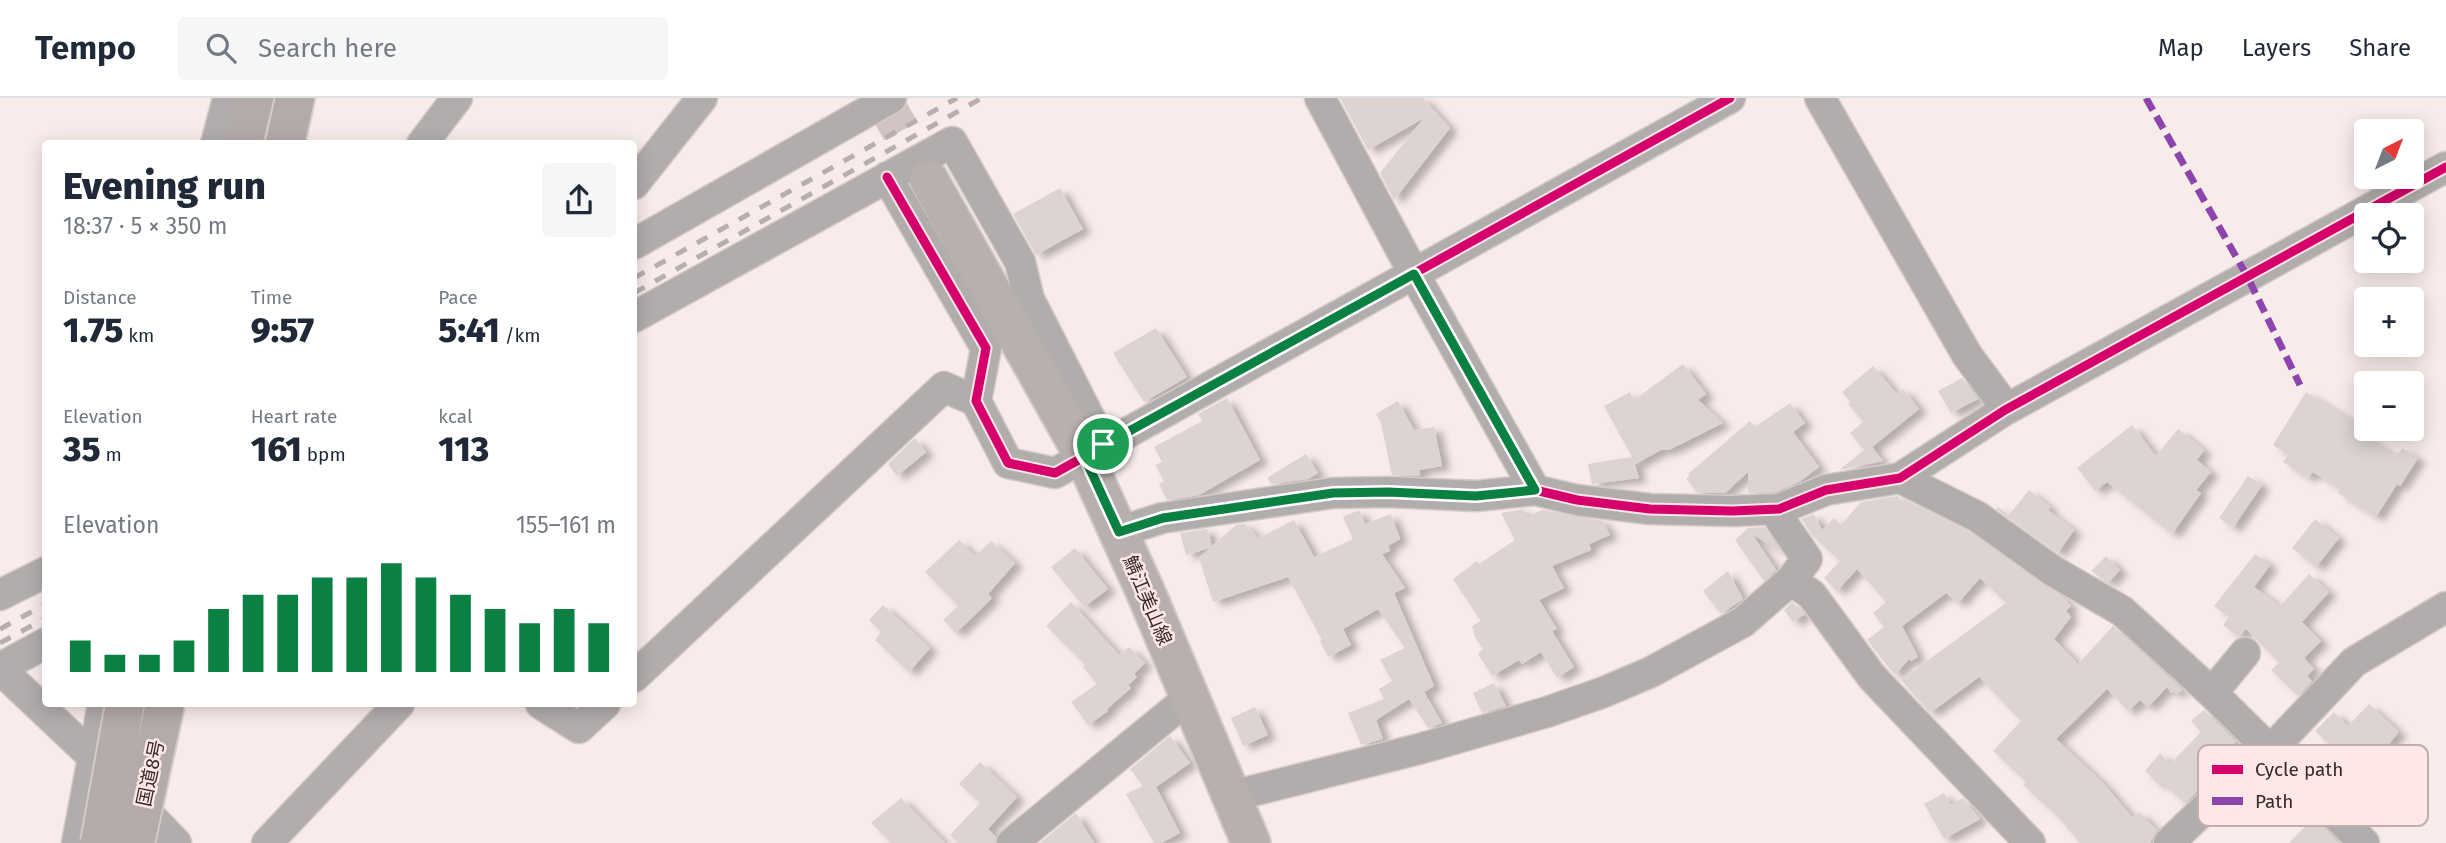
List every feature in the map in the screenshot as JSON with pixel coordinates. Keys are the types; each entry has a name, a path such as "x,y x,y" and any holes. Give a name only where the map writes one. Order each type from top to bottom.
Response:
{"highway":[{"path":"244,140 254,98"},
{"path":"286,140 295,98"},
{"name":"国道8号","path":"100,843 124,707"},
{"name":"国道8号","path":"156,839 165,707"}],"main road":[{"name":"鯖江美山線","path":"929,180 1093,450 1119,532 1251,843"}],"street":[{"path":"217,140 228,98"},
{"path":"300,140 310,98"},
{"path":"425,140 457,98"},
{"path":"637,180 702,98"},
{"path":"637,242 850,108 891,98"},
{"path":"1320,98 1414,274 1535,490"},
{"path":"887,177 986,348 976,401 1007,463 1055,473 1730,98"},
{"path":"1820,98 1967,355 2005,410"},
{"path":"637,315 952,142 1020,262 1029,299 1093,450"},
{"path":"1119,532 1163,518 1333,493 1388,492 1476,496 1535,490 1577,500 1650,509 1732,511 1779,509 1826,490 1900,478 2005,410 2446,167"},
{"path":"637,674 944,387 976,401"},
{"path":"1900,478 1978,517 2053,571 2122,611 2212,693 2262,745"},
{"path":"1232,796 1419,749 1547,712 1651,672 1743,622 1791,580 1807,559 1781,521 1779,509"},
{"path":"0,595 42,574"},
{"path":"1791,580 1812,595 1872,677 2030,843"},
{"path":"2276,745 2354,662 2446,607"},
{"path":"42,645 0,668 127,793 156,839"},
{"path":"2212,693 2245,653"},
{"path":"1012,843 1190,697"},
{"path":"77,843 102,707"},
{"path":"127,793 144,707"},
{"path":"156,839 178,707"},
{"path":"267,843 396,707"},
{"path":"546,707 579,728 602,707"},
{"path":"2172,842 2198,817"},
{"path":"2346,826 2364,843"}],"building":[{"path":"1340,98 1423,98 1450,128 1394,200 1380,173 1424,118 1368,150"},
{"path":"1060,188 1083,229 1036,255 1013,214"},
{"path":"1156,328 1187,377 1144,402 1113,353"},
{"path":"1683,364 1706,394 1698,400 1723,423 1669,450 1661,450 1635,464 1634,462 1639,478 1592,484 1588,464 1632,457 1604,406 1630,392 1634,400"},
{"path":"1873,366 1897,394 1903,389 1919,409 1872,447 1883,461 1839,470 1864,450 1850,433 1863,422 1842,392"},
{"path":"1962,378 1978,399 1951,413 1938,391"},
{"path":"2306,392 2354,422 2354,441 2371,441 2396,457 2402,448 2418,458 2376,517 2338,493 2340,489 2313,472 2308,478 2283,462 2288,455 2273,445"},
{"path":"1227,398 1260,460 1199,495 1167,500 1159,484 1164,481 1155,465 1162,462 1154,447 1202,421 1198,414"},
{"path":"1398,401 1414,430 1434,427 1442,466 1419,470 1420,476 1392,475 1381,423 1376,414"},
{"path":"1790,403 1805,423 1793,432 1819,467 1799,482 1775,492 1748,493 1748,472 1725,493 1698,493 1686,479 1690,475 1688,474 1750,421 1755,427"},
{"path":"2132,425 2156,456 2178,429 2204,450 2197,460 2211,472 2196,490 2201,493 2172,534 2107,482 2095,491 2077,468"},
{"path":"915,438 926,452 897,476 888,464"},
{"path":"1306,454 1318,473 1308,479 1271,484 1267,478"},
{"path":"2248,476 2262,485 2233,528 2219,518"},
{"path":"2029,490 2050,507 2048,510 2074,530 2058,553 1996,509 1998,507 2009,515"},
{"path":"1897,496 1905,503 1907,501 1969,532 2061,596 2071,606 2066,611 2071,617 2054,639 2078,664 2113,626 2182,690 2178,694 2173,691 2171,693 2167,687 2148,707 2140,700 2128,711 2107,689 2056,739 2103,783 2133,818 2139,812 2157,830 2150,843 2080,843 2058,817 2023,785 2026,782 1993,751 2021,721 1979,677 1930,713 1901,680 2006,603 1980,578 1958,603 1946,593 1902,626 1918,657 1911,661 1909,659 1895,675 1867,640 1884,627 1873,613 1886,602 1857,569 1837,591 1824,578 1840,561 1815,538 1820,533 1814,538 1801,519 1814,514 1822,530 1834,518 1841,525 1861,502"},
{"path":"1523,509 1527,517 1542,510 1603,521 1610,535 1589,544 1591,550 1552,566 1564,588 1539,600 1557,629 1552,631 1574,667 1557,678 1541,652 1522,664 1519,660 1492,676 1478,654 1483,649 1472,626 1481,621 1453,579 1477,561 1479,564 1515,540 1501,513"},
{"path":"1359,510 1365,524 1391,514 1400,539 1388,546 1390,551 1382,554 1405,588 1394,593 1434,686 1424,692 1442,723 1428,728 1409,699 1376,720 1383,739 1361,745 1348,713 1384,699 1379,689 1392,681 1380,660 1405,648 1378,609 1343,629 1351,645 1328,657 1320,641 1322,640 1288,577 1213,602 1199,558 1210,548 1186,555 1180,533 1207,529 1212,546 1236,525 1245,524 1258,538 1294,520 1314,557 1353,539 1343,517"},
{"path":"2315,519 2339,538 2316,567 2292,548"},
{"path":"1765,527 1781,552 1752,534 1776,570 1764,581 1735,540 1748,528"},
{"path":"959,540 975,556 991,541 1015,563 988,594 992,598 956,633 943,620 958,606 925,572"},
{"path":"1075,548 1108,589 1084,607 1051,567"},
{"path":"2255,554 2270,565 2254,587 2280,606 2309,574 2329,592 2302,622 2321,641 2304,658 2314,669 2307,676 2312,681 2298,696 2271,670 2279,663 2246,629 2239,637 2223,625 2229,617 2214,606"},
{"path":"2106,556 2120,570 2108,583 2091,571"},
{"path":"1728,571 1743,599 1721,614 1703,591"},
{"path":"1071,602 1119,655 1129,647 1145,663 1134,674 1137,677 1128,685 1131,688 1107,709 1108,711 1088,725 1071,702 1097,684 1080,659 1046,626"},
{"path":"1792,602 1805,614 1793,622 1784,610"},
{"path":"883,605 930,648 909,672 875,640 881,632 869,620"},
{"path":"1494,683 1506,706 1482,713 1473,693"},
{"path":"2369,704 2399,732 2388,745 2330,745 2315,731 2334,712 2348,726"},
{"path":"1255,707 1268,735 1243,746 1231,718"},
{"path":"2204,710 2236,742 2233,745 2198,745 2198,790 2185,803 2145,771 2160,753 2170,764 2201,732 2191,721"},
{"path":"1170,736 1190,763 1156,787 1180,833 1161,843 1154,843 1126,794 1143,786 1130,769"},
{"path":"980,762 1017,797 988,829 996,837 995,843 958,843 950,835 980,803 959,784"},
{"path":"1944,793 1951,805 1963,798 1980,819 1944,839 1924,804"},
{"path":"901,798 945,843 891,843 871,823"},
{"path":"1076,813 1094,843 1040,843"},
{"path":"2305,826 2322,826 2338,843 2289,843"}],"tunnel":[{"path":"882,98 929,180"}],"railway":[{"path":"637,276 957,98"},
{"path":"637,291 982,98"},
{"path":"0,629 42,606"},
{"path":"0,643 42,620"}],"marked path":[{"path":"2146,98 2247,276 2300,385"}],"cycle path":[{"path":"887,177 986,348 976,401 1008,463 1055,473 1730,98"},
{"path":"1119,532 1162,518 1333,493 1388,492 1476,496 1535,490 1577,500 1650,509 1732,511 1779,509 1826,490 1900,478 2005,410 2446,167"}],"route":[{"path":"1414,274 1535,490 1476,496 1388,492 1333,493 1163,518 1119,532 1084,456 1103,444 1414,274"}]}
